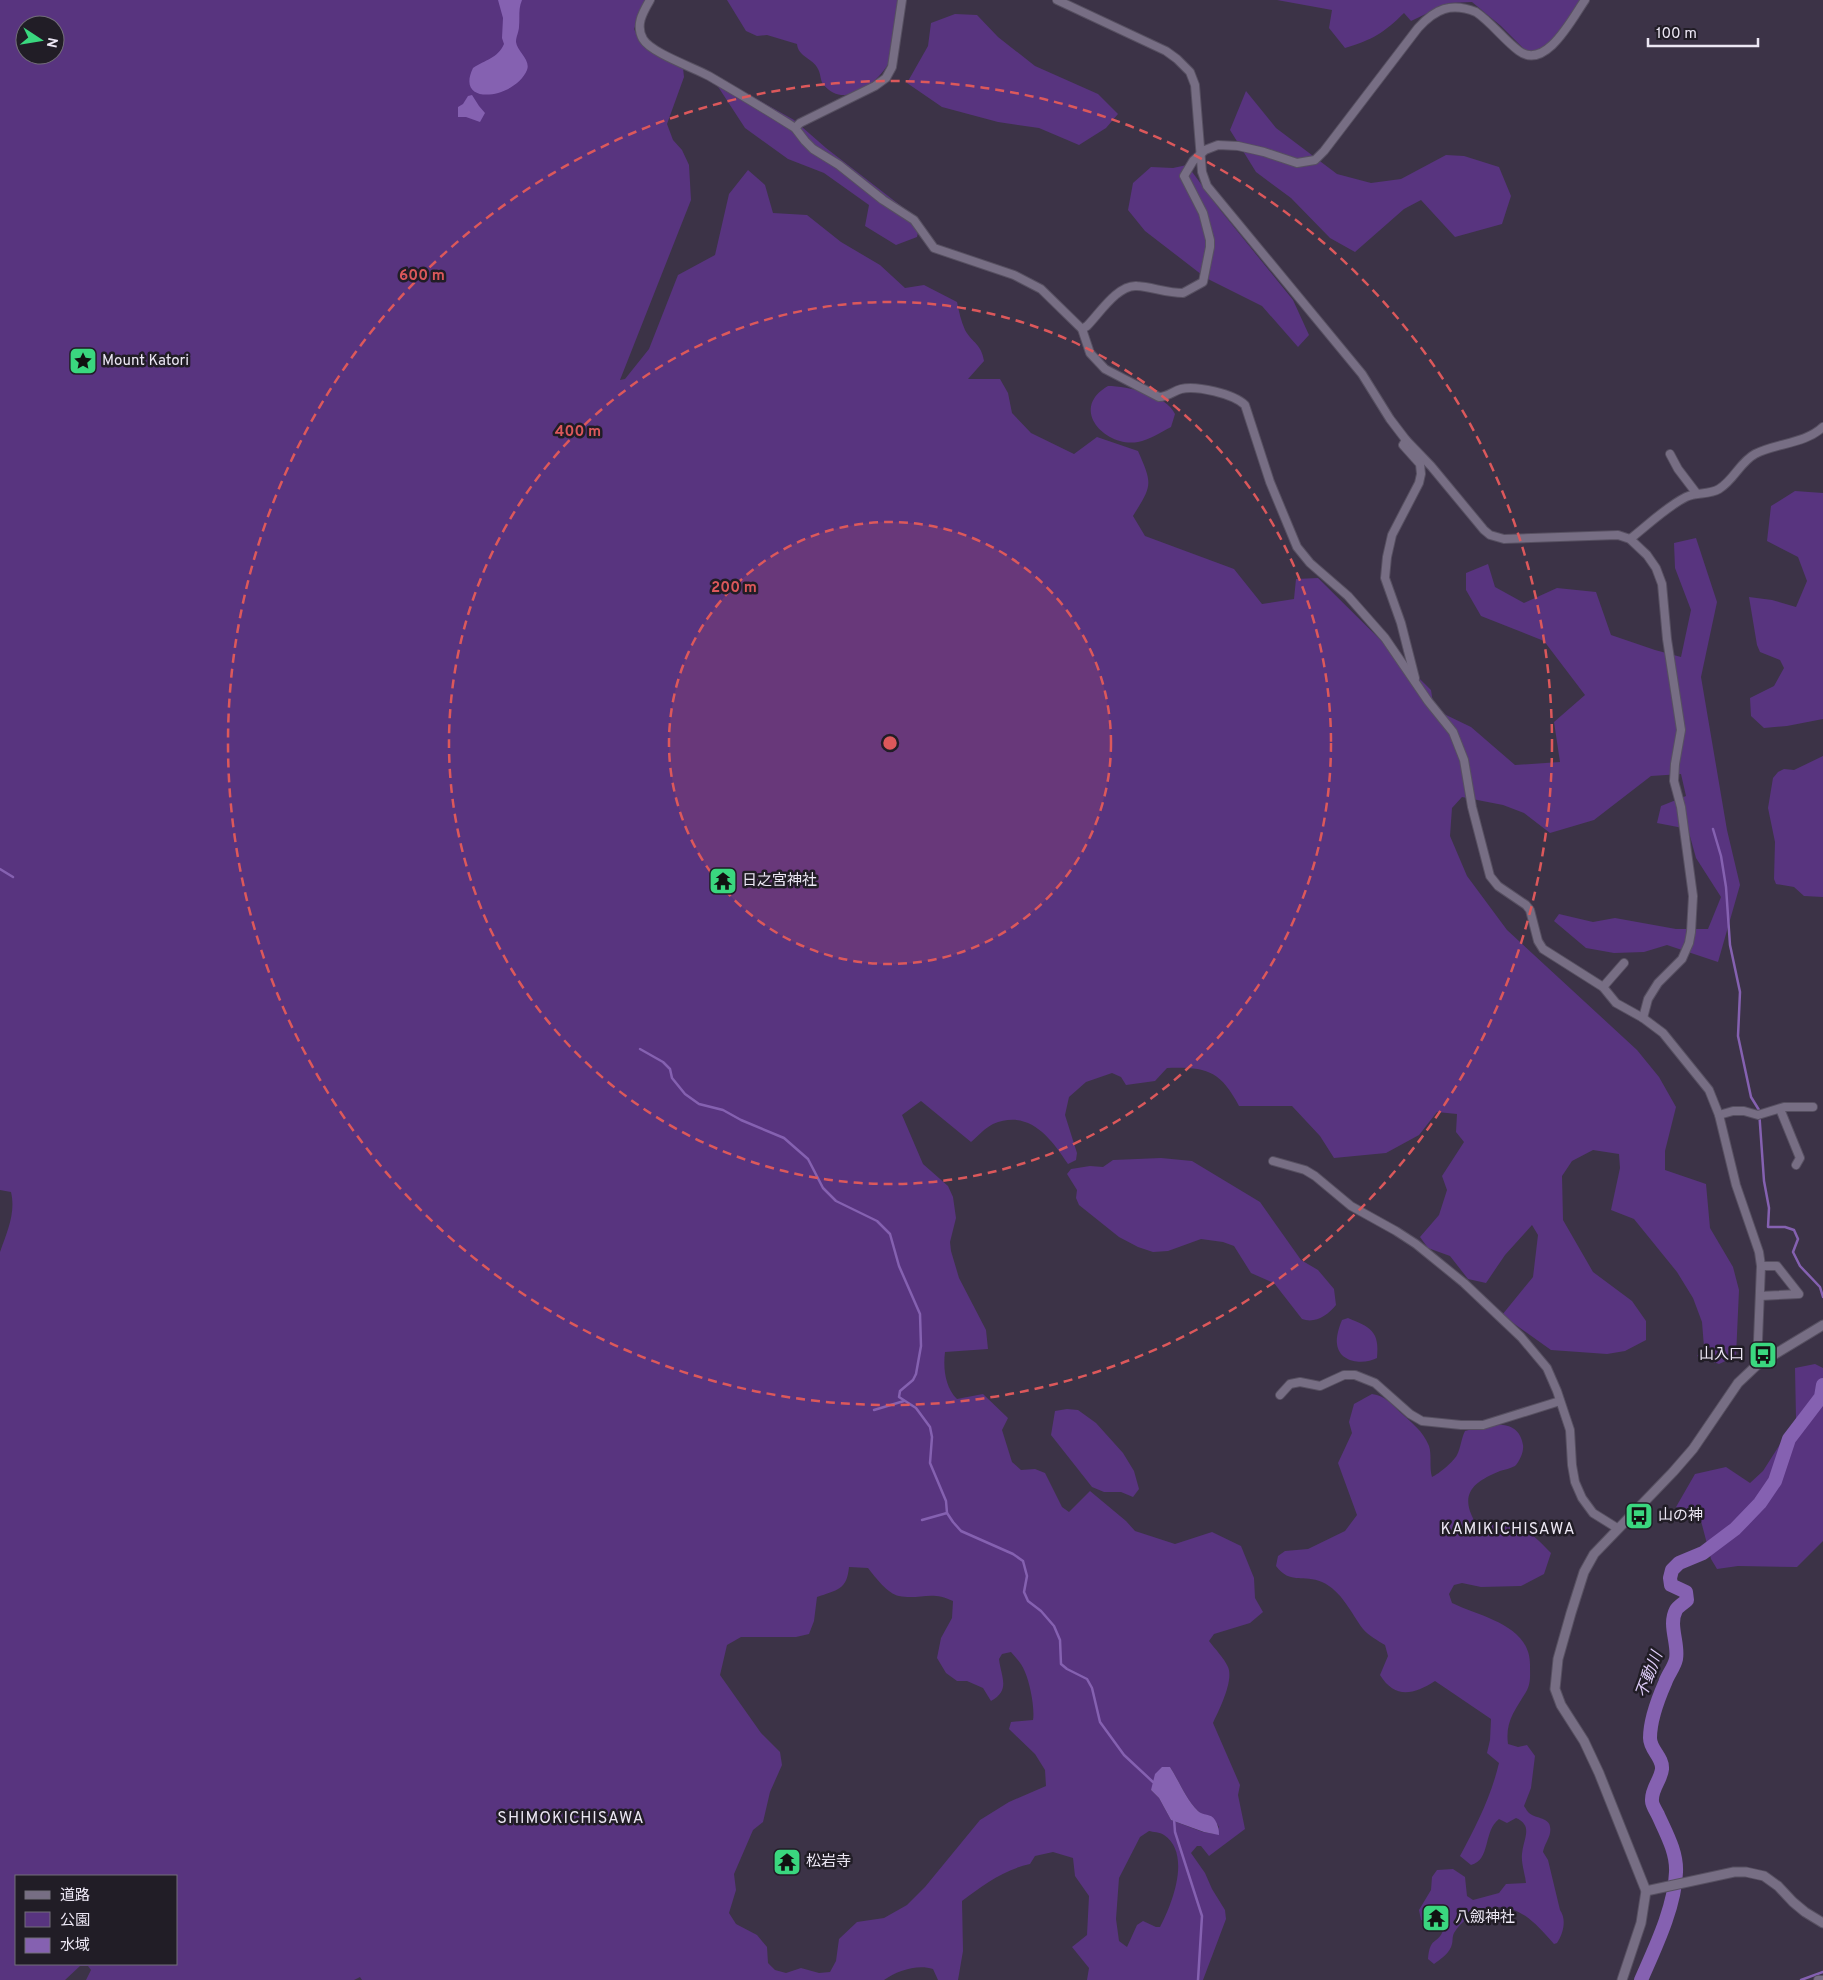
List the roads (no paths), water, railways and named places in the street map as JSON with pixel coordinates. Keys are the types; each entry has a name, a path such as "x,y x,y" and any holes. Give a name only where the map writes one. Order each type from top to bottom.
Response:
{"street":[{"path":"650,0 640,22 641,34 647,44 689,68 708,76 795,128 804,141 813,149 839,165 883,200 914,220 934,248 1014,275 1034,285 1056,302 1082,329 1090,353 1105,370 1159,397 1166,397 1180,389 1195,387 1238,400 1245,405 1270,482 1296,547 1310,563 1348,596 1386,638 1428,701 1454,732 1459,745 1472,808 1490,876 1498,886 1526,904 1530,910 1538,941 1543,949 1603,987 1616,1003 1642,1018 1662,1033 1671,1041 1709,1090 1719,1115 1736,1185 1761,1266 1757,1364"},
{"path":"795,128 800,123 875,86 886,78 892,68 902,0"},
{"path":"1057,0 1166,52 1177,59 1190,72 1195,85 1200,155 1206,186 1362,374 1390,419 1406,440 1431,466 1476,523 1490,535 1504,538 1612,534 1630,539 1652,561 1662,584 1667,639 1681,730 1674,781 1681,807 1693,896 1689,943 1682,959 1658,983 1648,1000 1642,1018"},
{"path":"1082,329 1125,287 1136,286 1183,293 1203,282 1210,240 1203,213 1184,176 1186,170 1205,150 1218,145 1238,146 1297,163 1315,160 1324,152 1418,28 1433,13 1455,7 1468,9 1484,18 1521,53 1538,56 1547,52 1585,0"},
{"path":"1630,539 1688,496 1718,490 1726,484 1744,462 1756,454 1808,436 1823,427"},
{"path":"1406,440 1403,445 1420,464 1421,474 1419,483 1392,535 1387,557 1386,578 1401,623 1416,682"},
{"path":"1670,454 1678,469 1697,494"},
{"path":"1603,987 1624,963"},
{"path":"1719,1115 1738,1110 1758,1114 1780,1109 1813,1107"},
{"path":"1780,1109 1800,1158 1796,1165"},
{"path":"1273,1161 1305,1170 1351,1206 1416,1244 1464,1283 1521,1337 1547,1368 1560,1401 1570,1430 1572,1465 1575,1482 1582,1498 1593,1513 1617,1528"},
{"path":"1760,1296 1800,1294 1777,1266 1761,1266"},
{"path":"1622,1980 1641,1923 1646,1891 1595,1765 1584,1741 1561,1705 1556,1689 1558,1660 1584,1572 1594,1554 1617,1528 1673,1472 1693,1449 1738,1383 1757,1364 1823,1325"},
{"path":"1280,1395 1290,1384 1300,1382 1320,1386 1344,1375 1355,1375 1375,1383 1410,1414 1422,1420 1461,1425 1483,1425 1560,1401"},
{"path":"1646,1891 1734,1872 1746,1872 1764,1876 1778,1886 1805,1912 1823,1923"},
{"path":"1818,1980 1823,1980"}],"water":[{"path":"498,0 522,0 516,42 528,66 520,80 511,87 500,92 479,93 472,89 469,80 473,68 495,56 504,44 502,38 503,18"},
{"path":"472,95 485,113 480,122 466,117 458,117 458,107 463,104 468,96"},
{"path":"1162,1767 1170,1767 1186,1795 1198,1811 1209,1815 1215,1820 1218,1825 1219,1835 1204,1832 1171,1820 1159,1798 1151,1790 1155,1774"}],"waterway":[{"path":"1713,829 1721,856 1726,887 1730,945 1740,992 1738,1036 1751,1097 1759,1110 1764,1181 1769,1208 1768,1227 1785,1227 1794,1230 1798,1239 1793,1252 1800,1266 1820,1287 1823,1297"},
{"path":"0,869 13,877"},
{"path":"640,1049 663,1062 670,1069 672,1078 685,1094 699,1104 723,1110 741,1120 784,1138 808,1159 823,1188 836,1201 877,1221 890,1234 899,1266 920,1314 921,1346 916,1374 913,1380 900,1391 899,1397 916,1408 930,1427 932,1437 930,1463 946,1501 947,1513 961,1531 1013,1554 1023,1561 1027,1576 1024,1592 1028,1601 1041,1611 1054,1626 1060,1640 1061,1664 1087,1679 1092,1688 1100,1722 1124,1755 1153,1782"},
{"name":"不動川","path":"1641,1980 1668,1913 1675,1885 1676,1872 1673,1850 1652,1803 1653,1792 1660,1777 1662,1765 1650,1738 1651,1724 1657,1703 1676,1659 1677,1653 1673,1628 1674,1616 1677,1609 1687,1600 1686,1592 1671,1585 1672,1570 1679,1563 1703,1553 1735,1529 1760,1503 1775,1481 1789,1439 1821,1397 1823,1385"},
{"path":"874,1410 904,1401"},
{"path":"922,1520 947,1513"},
{"path":"1174,1819 1175,1832 1202,1916 1198,1980"},
{"path":"1801,1980 1823,1972"}],"place":[{"name":"Mount Katori","path":"83,361"},
{"name":"日之宮神社","path":"723,881"},
{"name":"山入口","path":"1763,1355"},
{"name":"山の神","path":"1639,1516"},
{"name":"松岩寺","path":"787,1862"},
{"name":"八劔神社","path":"1436,1918"}],"district":[{"name":"KAMIKICHISAWA","path":"1508,1530"},
{"name":"SHIMOKICHISAWA","path":"571,1819"}]}
